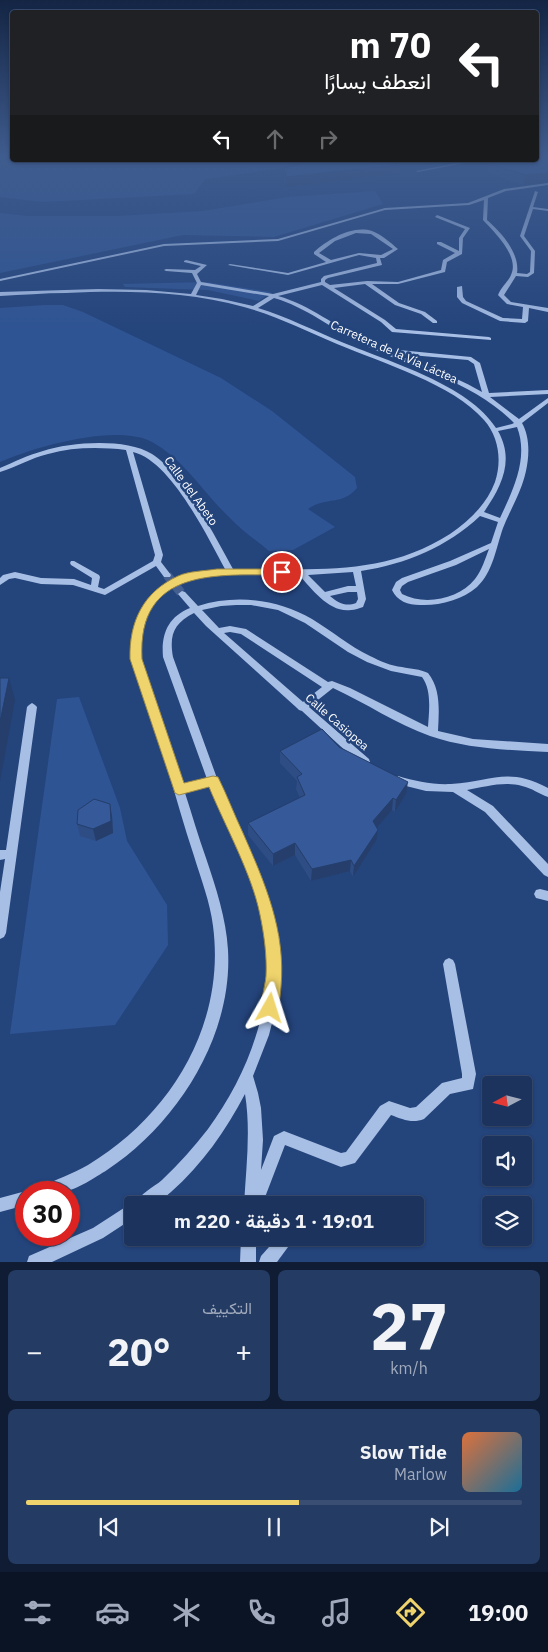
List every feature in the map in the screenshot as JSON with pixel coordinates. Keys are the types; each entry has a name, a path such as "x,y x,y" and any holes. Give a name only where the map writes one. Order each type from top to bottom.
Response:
{"street":[{"path":"0,281 164,245 278,240 365,215"},
{"path":"485,215 484,218 496,229 514,258 516,268 514,274 501,295 509,303 548,310"},
{"path":"514,274 528,276 532,273 533,252 522,236 528,215"},
{"path":"437,216 468,228 461,238 460,254"},
{"path":"230,265 288,274 359,254 378,258 396,249 374,234 366,232 340,236 316,253 330,262"},
{"path":"439,243 460,254"},
{"path":"330,287 367,282 398,282 435,274 445,269 444,261 460,254"},
{"path":"323,283 323,279 326,277 380,264 378,258"},
{"path":"166,270 196,272 205,265 186,261"},
{"path":"196,272 195,276 199,283"},
{"path":"367,282 398,304 423,313 435,322"},
{"path":"193,296 199,283"},
{"path":"199,283 273,296 302,306 347,334 447,375 486,395 518,423 522,431 524,445 522,470 515,495 502,521 494,544 482,576 474,586 444,600 415,603 406,601 399,596 396,590 399,584 405,580 453,563 494,544"},
{"path":"254,308 273,296 323,283 383,321 394,332 489,339"},
{"path":"460,287 460,297 464,302 502,320 525,321 526,307"},
{"name":"Carretera de la Vía Láctea","path":"0,295 95,291 193,296 254,308 450,392 476,409 495,430 504,453 502,469 494,491 479,513 452,535 419,553 388,563 357,569 301,573 230,571 196,574 167,586 144,610 135,640 136,659 179,790 219,924 222,957 220,998 207,1038 191,1069 168,1104 136,1140 99,1168 72,1181"},
{"path":"390,352 469,358 477,363 486,395"},
{"path":"486,395 548,392"},
{"path":"495,430 518,423 548,400"},
{"name":"Calle del Abeto","path":"0,470 46,452 64,449 94,447 129,449 148,455 164,468 206,529 230,571"},
{"path":"0,582 6,577 15,575 41,581 74,582 105,592 157,562 159,555 129,449"},
{"path":"479,513 502,521"},
{"path":"74,562 96,577 94,588"},
{"path":"157,562 167,575"},
{"path":"301,573 342,609 352,609 360,605 361,589 357,569"},
{"path":"325,595 348,589 361,589"},
{"name":"Calle Casiopea","path":"182,594 217,632 334,738 381,772 394,779 423,787 454,788 500,779 518,780 548,793"},
{"path":"152,1196 188,1164 222,1122 247,1078 262,1042 270,1008 274,975 268,914 259,887 213,781 168,656 166,643 168,630 185,614 207,604 222,602 268,604 307,620 366,658 397,670 428,677 432,696 433,732"},
{"path":"217,632 230,629 243,631 328,686"},
{"path":"302,708 328,686 333,685 396,717 449,738 491,744 548,748"},
{"path":"0,933 5,854 32,707"},
{"path":"179,790 213,781"},
{"path":"454,788 489,809 548,872"},
{"path":"258,1196 279,1141 284,1138 341,1160 350,1158 389,1108 410,1115 419,1114 446,1088 468,1084 470,1074 449,964"},
{"path":"247,1078 253,1094 256,1111 251,1196"},
{"path":"0,1205 15,1201"},
{"path":"35,1262 98,1234 124,1216"},
{"path":"248,1262 249,1246"},
{"path":"267,1262 280,1246"}],"shaded area":[{"path":"0,215 347,215 274,237 183,235 0,273"},
{"path":"206,282 271,292 259,301 208,290 125,287 123,284"},
{"path":"63,305 83,312 221,378 272,411 355,477 357,488 351,494 308,509 335,527 293,550 269,551 235,523 164,449 152,442 137,437 118,435 76,439 33,450 0,462 0,308"},
{"path":"79,697 120,808 127,841 167,905 168,945 115,1025 10,1034 57,699"}],"building":[{"path":"0,678 9,678 0,722"},
{"path":"322,729 339,747 408,782 396,800 393,798 373,821 378,830 354,866 351,860 312,869 295,843 273,854 248,823 305,795 297,777 302,774 280,751"},
{"path":"94,799 110,804 111,821 93,829 77,824 78,810"}],"tunnel":[{"path":"167,575 182,594"}],"route":[{"path":"270,1008 274,975 272,943 268,914 259,887 213,781 179,790 136,659 135,640 144,610 152,599 167,586 183,578 203,573 245,570 282,572"}]}
